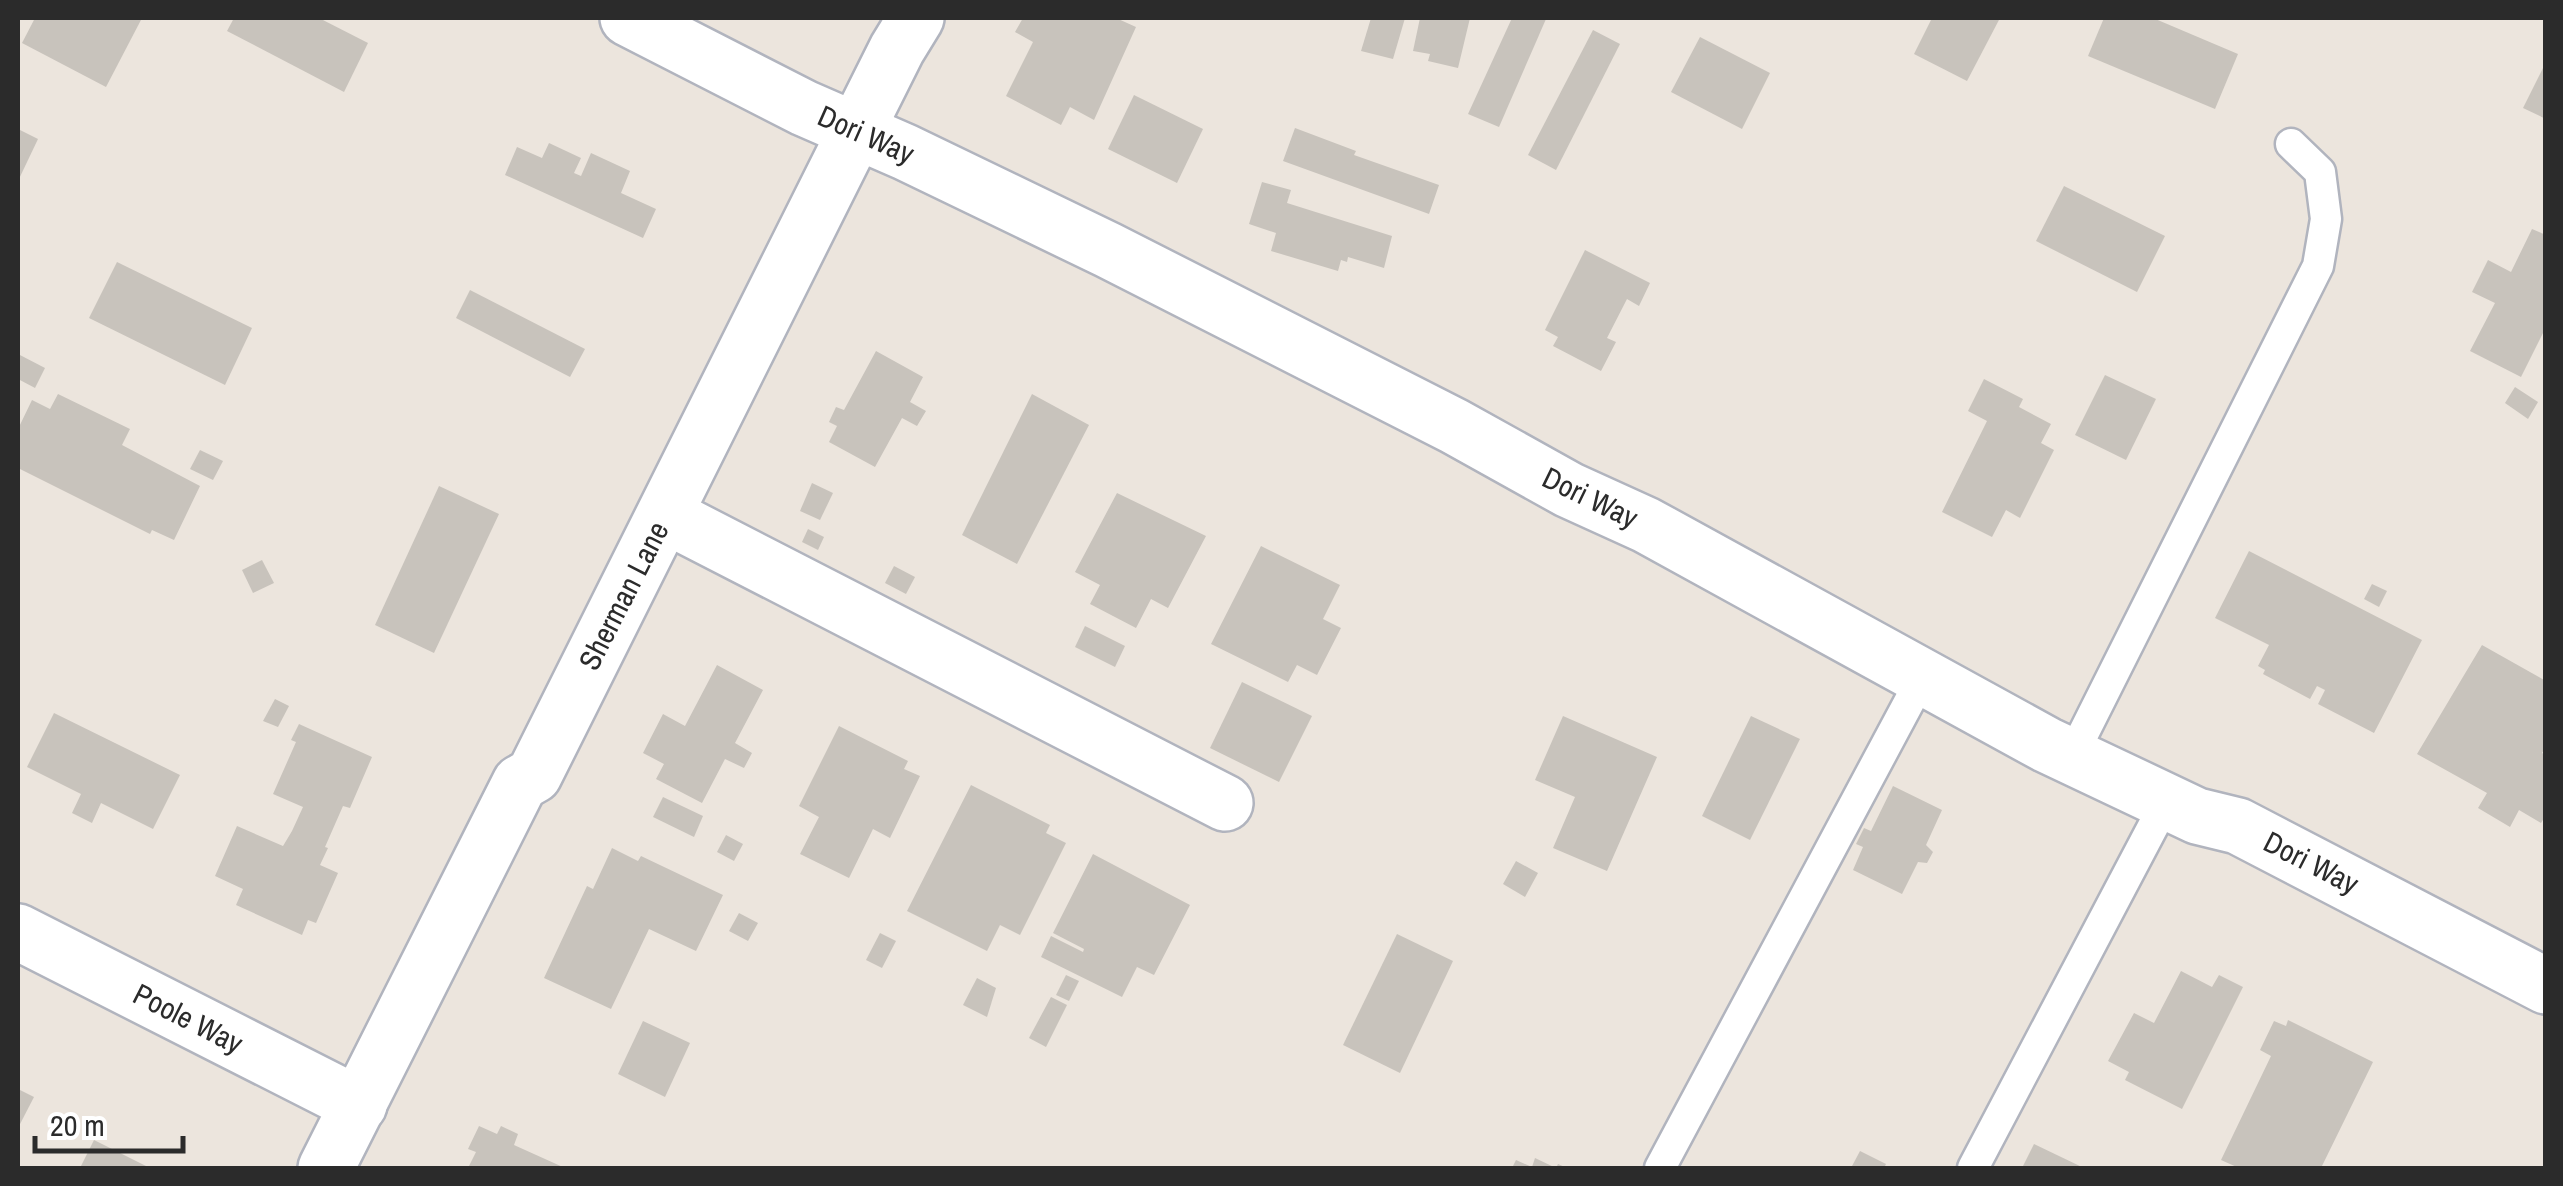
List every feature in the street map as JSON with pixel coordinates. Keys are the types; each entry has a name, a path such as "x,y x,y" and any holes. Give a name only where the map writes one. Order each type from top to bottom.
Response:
{"street":[{"name":"Dori Way","path":"628,18 804,108 1108,250 1454,426 1569,490 1646,524 2072,756 2196,816 2238,826 2546,986"},
{"name":"Sherman Lane","path":"326,1168 520,783 534,775 916,18"},
{"path":"665,514 1225,803"},
{"name":"Poole Way","path":"18,932 359,1105"}],"lane":[{"path":"2072,756 2318,266 2326,219 2320,172 2291,144"},
{"path":"1660,1168 1923,676"},
{"path":"1972,1168 2166,800"}],"building":[{"path":"35,18 142,18 106,87 22,43"},
{"path":"234,18 319,18 368,43 344,92 227,31"},
{"path":"1023,18 1116,18 1136,27 1094,120 1070,107 1061,125 1006,96 1033,42 1015,32"},
{"path":"1371,18 1405,18 1393,59 1361,51"},
{"path":"1420,18 1470,18 1458,68 1428,61 1430,54 1413,51"},
{"path":"1512,18 1546,19 1499,127 1468,114"},
{"path":"1932,18 2000,18 1967,81 1914,54"},
{"path":"2104,18 2153,18 2238,54 2215,109 2088,56"},
{"path":"1593,30 1620,44 1556,170 1528,155"},
{"path":"1700,37 1770,73 1742,129 1671,92"},
{"path":"2546,62 2546,119 2523,108"},
{"path":"1134,95 1203,129 1177,183 1108,149"},
{"path":"1295,128 1356,151 1354,155 1439,185 1429,214 1283,161"},
{"path":"18,129 38,139 18,181"},
{"path":"549,143 581,158 574,173 581,176 591,153 630,171 621,193 656,209 643,238 505,175 517,147 542,158"},
{"path":"1262,182 1291,190 1287,203 1392,236 1384,268 1348,257 1347,262 1341,260 1338,271 1271,251 1276,233 1249,224"},
{"path":"2064,186 2165,236 2137,292 2036,241"},
{"path":"2532,229 2546,235 2546,327 2521,377 2470,351 2495,303 2472,292 2488,260 2511,272"},
{"path":"1585,250 1650,283 1639,306 1627,299 1607,338 1616,342 1601,371 1553,346 1558,337 1545,330"},
{"path":"117,262 252,328 225,385 89,318"},
{"path":"470,290 585,349 570,377 456,318"},
{"path":"876,351 923,377 910,402 926,411 917,426 902,418 875,467 829,442 837,426 829,422 836,407 844,410"},
{"path":"18,354 45,368 35,388 18,379"},
{"path":"2105,375 2156,399 2126,460 2075,435"},
{"path":"1984,379 2023,399 2019,407 2051,424 2041,443 2054,450 2020,518 2006,510 1992,537 1942,512 1987,421 1968,411"},
{"path":"2515,387 2538,402 2528,419 2505,403"},
{"path":"58,394 130,429 122,445 200,486 174,540 152,530 150,534 18,468 18,429 32,400 50,409"},
{"path":"1032,394 1089,425 1017,564 962,535"},
{"path":"200,450 223,461 213,480 190,469"},
{"path":"812,483 833,493 820,520 800,511"},
{"path":"439,486 499,514 434,653 375,625"},
{"path":"1117,493 1206,536 1168,608 1151,599 1136,628 1090,604 1100,585 1075,572"},
{"path":"808,529 824,537 818,550 802,542"},
{"path":"1261,546 1340,585 1323,619 1341,628 1317,675 1297,665 1288,682 1211,644"},
{"path":"2249,551 2422,640 2374,733 2318,704 2325,690 2317,686 2310,699 2263,674 2265,670 2258,666 2269,645 2215,618"},
{"path":"262,560 274,583 253,593 242,570"},
{"path":"894,566 915,577 906,594 885,583"},
{"path":"2372,584 2387,591 2379,607 2364,599"},
{"path":"1085,626 1125,646 1115,667 1075,647"},
{"path":"2482,645 2546,681 2546,746 2542,753 2546,755 2546,815 2541,823 2519,810 2510,827 2478,808 2487,793 2417,754"},
{"path":"717,665 763,690 735,743 752,753 744,768 725,759 702,803 656,779 664,764 643,753 663,714 685,726"},
{"path":"1242,682 1312,716 1279,782 1210,748"},
{"path":"275,699 289,706 278,727 263,721"},
{"path":"54,713 180,775 153,829 101,803 92,823 72,813 81,794 27,767"},
{"path":"1563,716 1657,757 1607,871 1553,848 1575,797 1535,780"},
{"path":"1751,716 1800,739 1750,840 1702,816"},
{"path":"299,724 372,757 350,808 343,806 325,847 328,848 320,865 338,873 316,923 308,920 302,935 236,905 243,889 215,876 237,826 283,846 292,831 303,807 273,794 296,742 291,740"},
{"path":"839,726 908,761 904,769 920,776 890,838 873,829 849,878 800,854 819,817 799,806"},
{"path":"971,785 1050,825 1046,833 1066,843 1020,935 1000,925 987,951 907,911"},
{"path":"1893,786 1942,810 1926,845 1933,852 1927,863 1918,862 1902,894 1853,870 1863,847 1856,844 1864,828 1871,831"},
{"path":"663,797 703,816 694,837 653,817"},
{"path":"726,835 743,844 734,861 717,852"},
{"path":"612,848 638,861 641,856 723,895 696,951 649,929 611,1009 544,978 587,886 593,889"},
{"path":"1093,854 1190,905 1154,975 1137,967 1122,997 1041,957 1051,936 1083,952 1084,949 1053,933"},
{"path":"1516,861 1538,873 1525,897 1503,884"},
{"path":"739,913 758,923 748,941 729,931"},
{"path":"880,933 896,941 882,968 866,960"},
{"path":"1397,934 1453,961 1400,1073 1343,1045"},
{"path":"2181,971 2212,987 2219,975 2243,987 2182,1109 2125,1080 2129,1072 2108,1061 2134,1013 2154,1023"},
{"path":"1066,975 1079,981 1069,1001 1056,995"},
{"path":"977,978 996,988 987,1017 963,1005"},
{"path":"1051,997 1067,1005 1046,1047 1029,1038"},
{"path":"2288,1020 2373,1062 2321,1168 2239,1168 2221,1160 2271,1056 2260,1050 2274,1021 2286,1026"},
{"path":"643,1021 690,1043 665,1097 618,1074"},
{"path":"18,1089 34,1097 18,1128"},
{"path":"479,1126 497,1134 501,1126 518,1134 514,1145 565,1168 468,1168 476,1152 468,1149"},
{"path":"94,1140 150,1168 80,1168"},
{"path":"2034,1144 2084,1168 2022,1168"},
{"path":"1860,1151 1886,1164 1884,1168 1851,1168"},
{"path":"1535,1158 1556,1168 1512,1168 1516,1160 1532,1167"}]}
